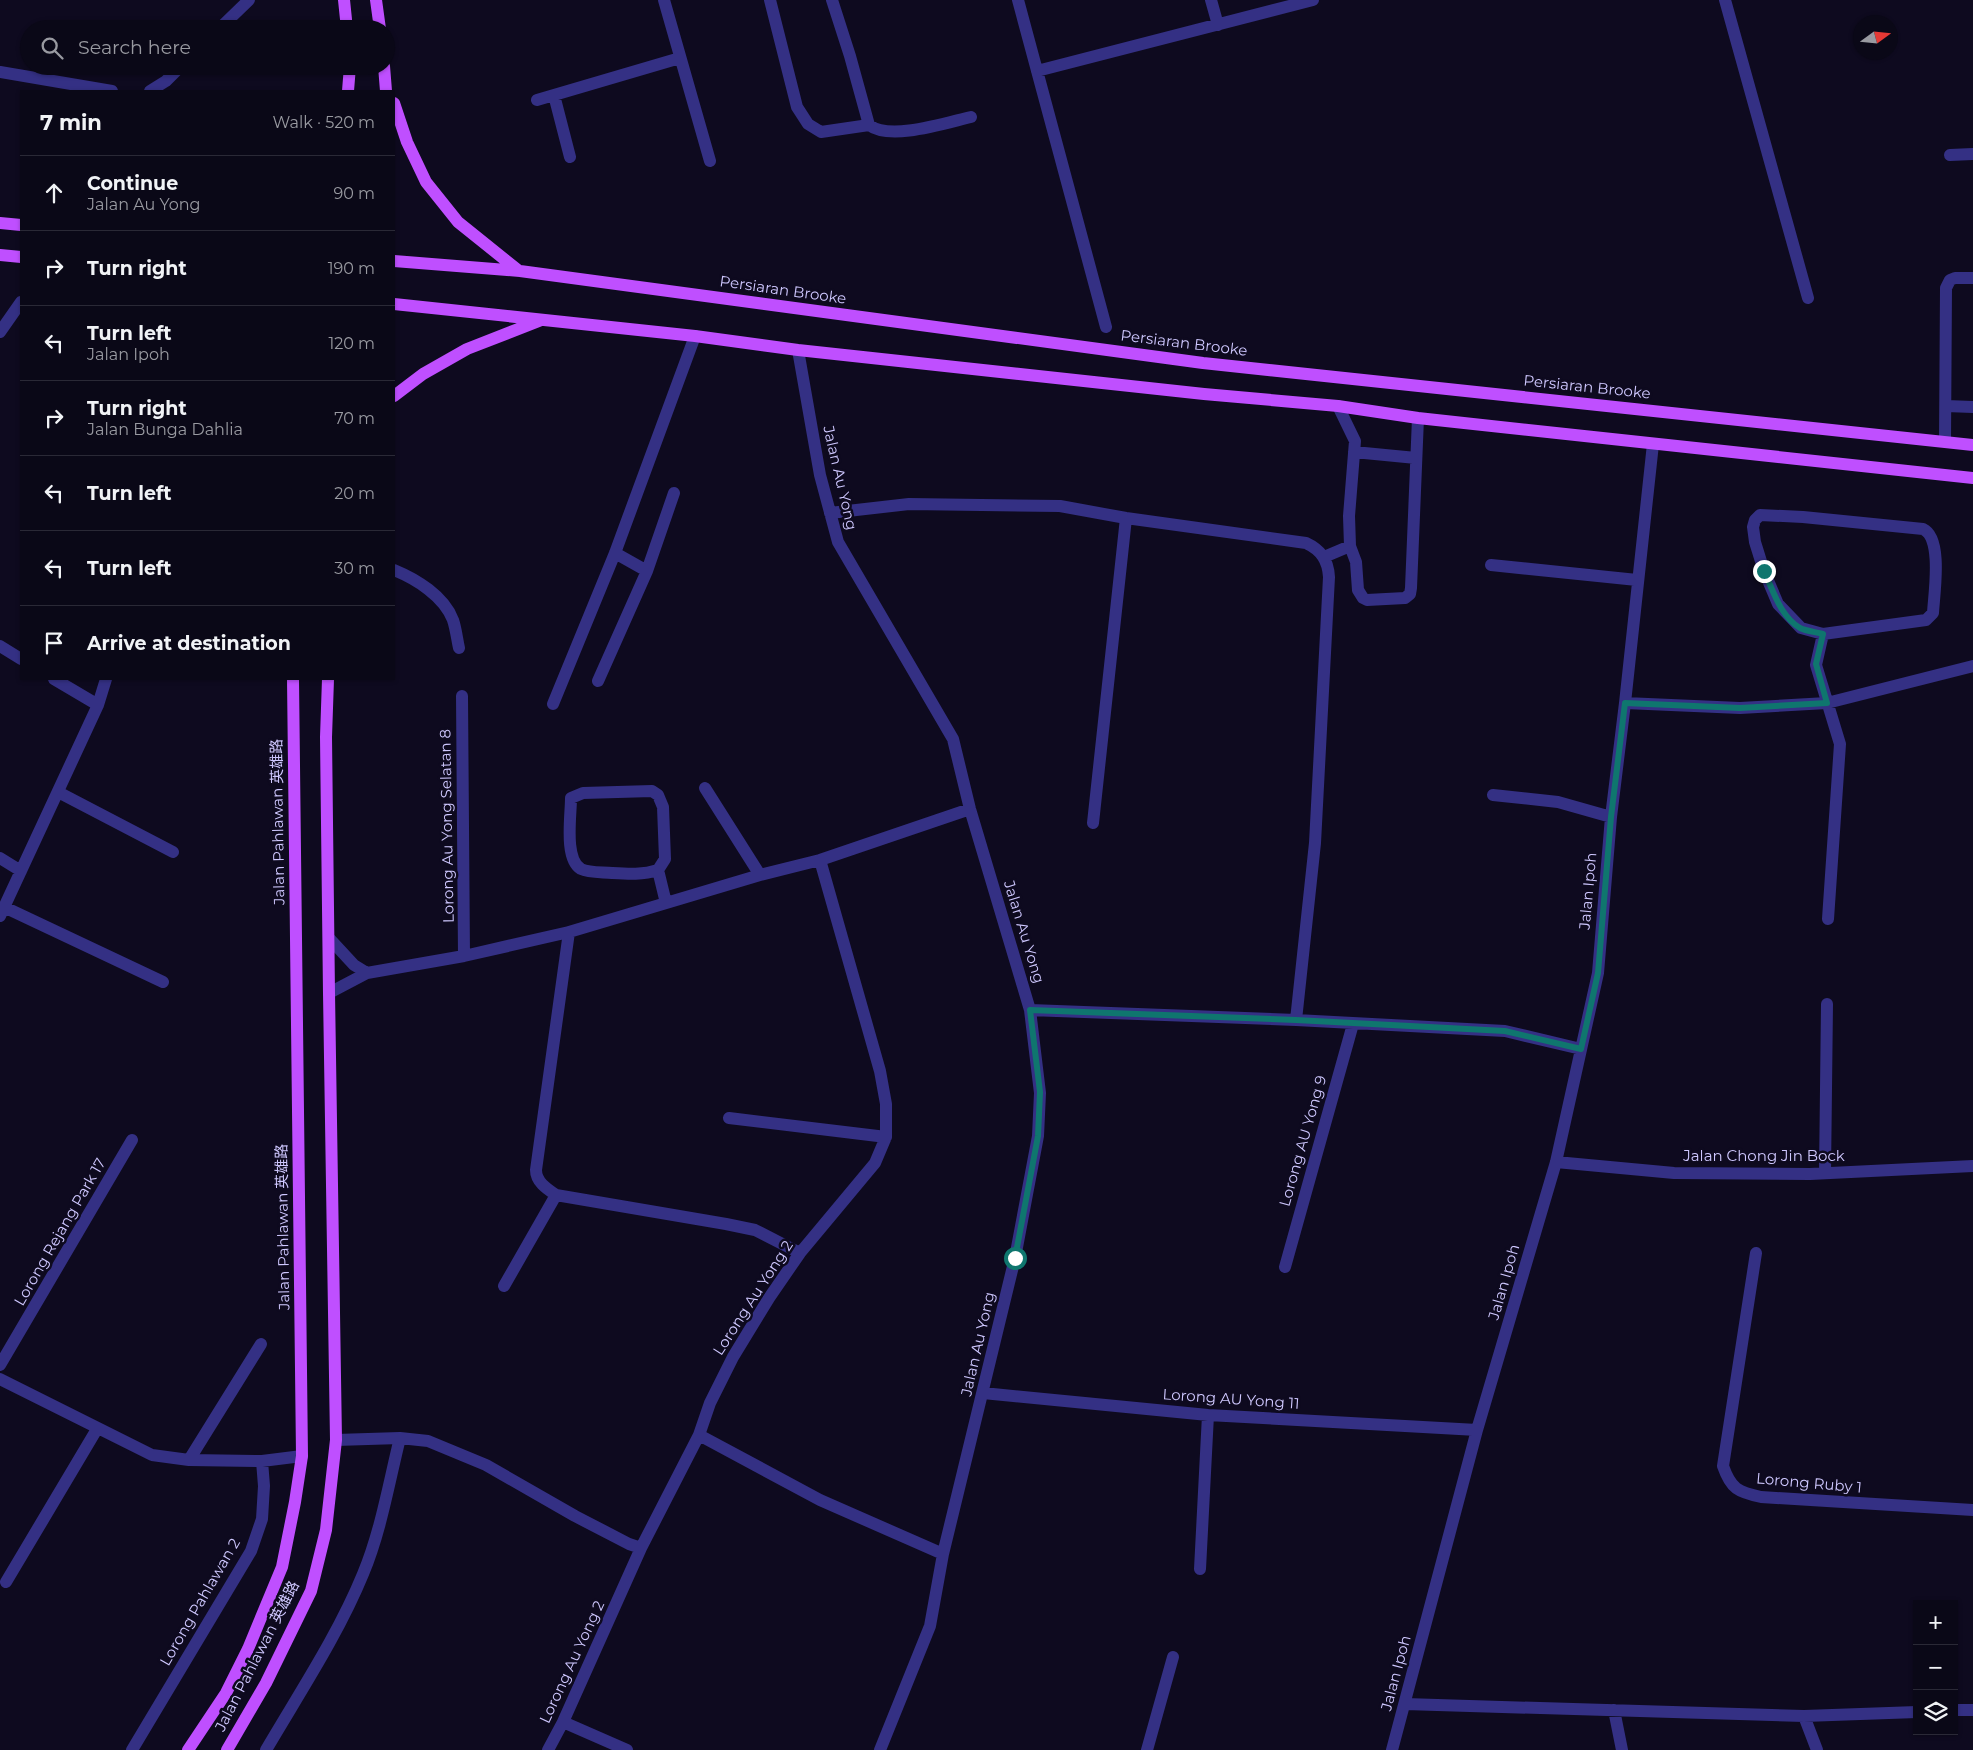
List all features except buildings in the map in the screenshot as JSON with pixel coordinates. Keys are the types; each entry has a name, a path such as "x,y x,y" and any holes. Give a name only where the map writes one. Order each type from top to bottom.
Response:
{"main road":[{"path":"344,0 346,20"},
{"path":"376,0 379,20"},
{"path":"348,90 349,75"},
{"path":"385,75 387,88"},
{"path":"395,106 407,142 426,182 458,222 520,271"},
{"path":"0,223 20,225"},
{"path":"0,255 20,257"},
{"name":"Persiaran Brooke","path":"395,260 520,271 1203,363 1973,445"},
{"path":"395,304 1204,394 1338,406 1418,418 1973,478"},
{"path":"395,395 423,374 467,349 542,320"},
{"name":"Jalan Pahlawan 英雄路","path":"188,1750 226,1693 248,1650 282,1567 302,1456 293,680"},
{"name":"Jalan Pahlawan 英雄路","path":"227,1750 266,1683 311,1591 326,1530 336,1440 329,993 328,680"}],"street":[{"path":"228,20 249,0"},
{"path":"664,0 710,161"},
{"path":"770,0 797,107 808,124 820,132 869,125"},
{"path":"832,0 869,125 875,130 897,132 971,117"},
{"path":"1018,0 1106,327"},
{"path":"1212,0 1218,25"},
{"path":"1037,71 1313,0"},
{"path":"1725,0 1808,298"},
{"path":"537,100 680,58"},
{"path":"0,72 106,90"},
{"path":"152,90 172,75"},
{"path":"554,95 570,157"},
{"path":"1950,155 1973,154"},
{"path":"1945,441 1946,288 1950,280 1955,278 1973,278"},
{"path":"0,332 20,303"},
{"path":"552,704 615,553 695,336"},
{"name":"Jalan Au Yong","path":"798,350 820,476 838,542 953,739 970,809 1030,1010 1040,1092 1038,1136 1015,1258 943,1554 930,1626 880,1750"},
{"path":"1338,406 1355,441 1349,516 1350,546 1355,555 1358,590 1366,600 1405,598 1410,594 1418,418"},
{"path":"1946,406 1973,407"},
{"name":"Jalan Ipoh","path":"1392,1750 1477,1430 1556,1162 1598,973 1611,817 1653,444"},
{"path":"1354,452 1416,458"},
{"path":"598,681 647,571 674,493"},
{"path":"830,514 909,504 1060,506 1126,518 1306,543 1316,548 1324,557 1329,577 1315,843 1296,1020"},
{"path":"1760,515 1803,517 1924,529 1928,531 1933,538 1936,549 1933,613 1926,620 1823,634 1801,628 1778,604 1764,571 1755,542 1755,520 1760,515"},
{"path":"1093,823 1126,518"},
{"path":"1324,557 1350,546"},
{"path":"615,553 647,571"},
{"path":"1491,565 1638,580"},
{"path":"395,570 410,576 442,601 453,620 459,648"},
{"path":"1823,634 1816,664 1840,744 1828,919"},
{"path":"0,646 20,658"},
{"path":"1625,703 1740,708 1827,703 1973,666"},
{"path":"56,680 98,705"},
{"path":"106,680 98,705 2,912 163,982"},
{"name":"Lorong Au Yong Selatan 8","path":"462,696 464,956"},
{"path":"705,788 760,875"},
{"path":"658,870 649,873 633,874 580,869 570,853 571,798 583,793 652,791 658,795 663,807 665,859 658,870 666,903"},
{"path":"58,792 173,852"},
{"path":"1493,794 1558,802 1611,817"},
{"path":"329,993 367,973 464,956 569,932 760,875 820,860 970,809"},
{"path":"0,858 21,871"},
{"name":"Lorong Au Yong 2","path":"548,1750 563,1722 641,1548 699,1435 710,1403 732,1357 800,1252 875,1163 886,1137 886,1104 880,1071 820,860"},
{"path":"569,932 536,1170 536,1174 545,1188 556,1195 755,1230 800,1252"},
{"path":"329,938 354,965 367,973"},
{"path":"1825,1173 1827,1004"},
{"path":"1030,1010 1296,1020 1505,1031 1581,1049"},
{"name":"Lorong AU Yong 9","path":"1285,1267 1352,1024"},
{"path":"729,1118 886,1137"},
{"name":"Lorong Rejang Park 17","path":"0,1365 132,1140"},
{"name":"Jalan Chong Jin Bock","path":"1556,1162 1674,1173 1825,1173 1973,1166"},
{"path":"504,1286 556,1195"},
{"name":"Lorong Ruby 1","path":"1756,1253 1724,1466 1728,1481 1736,1488 1748,1494 1761,1497 1973,1510"},
{"path":"189,1460 261,1344"},
{"path":"0,1379 152,1455 189,1460 262,1461 302,1456"},
{"name":"Lorong AU Yong 11","path":"983,1393 1208,1415 1477,1430"},
{"path":"1200,1569 1208,1415"},
{"path":"6,1582 97,1429"},
{"path":"699,1435 820,1500 943,1554"},
{"path":"336,1440 400,1438 428,1440 486,1465 590,1524 641,1548"},
{"path":"266,1750 348,1607 364,1571 378,1527 400,1438"},
{"name":"Lorong Pahlawan 2","path":"132,1750 251,1551 262,1518 264,1486 262,1461"},
{"path":"1147,1750 1173,1657"},
{"path":"1405,1704 1804,1716 1913,1712"},
{"path":"1614,1710 1622,1750"},
{"path":"1958,1710 1973,1710"},
{"path":"1804,1716 1817,1750"},
{"path":"563,1722 627,1750"}],"route":[{"path":"1015,1258 1038,1136 1040,1092 1030,1010 1296,1020 1505,1031 1581,1049 1598,973 1611,817 1625,703 1740,708 1827,703 1816,664 1823,634 1801,628 1791,620 1778,604 1764,571"}]}
